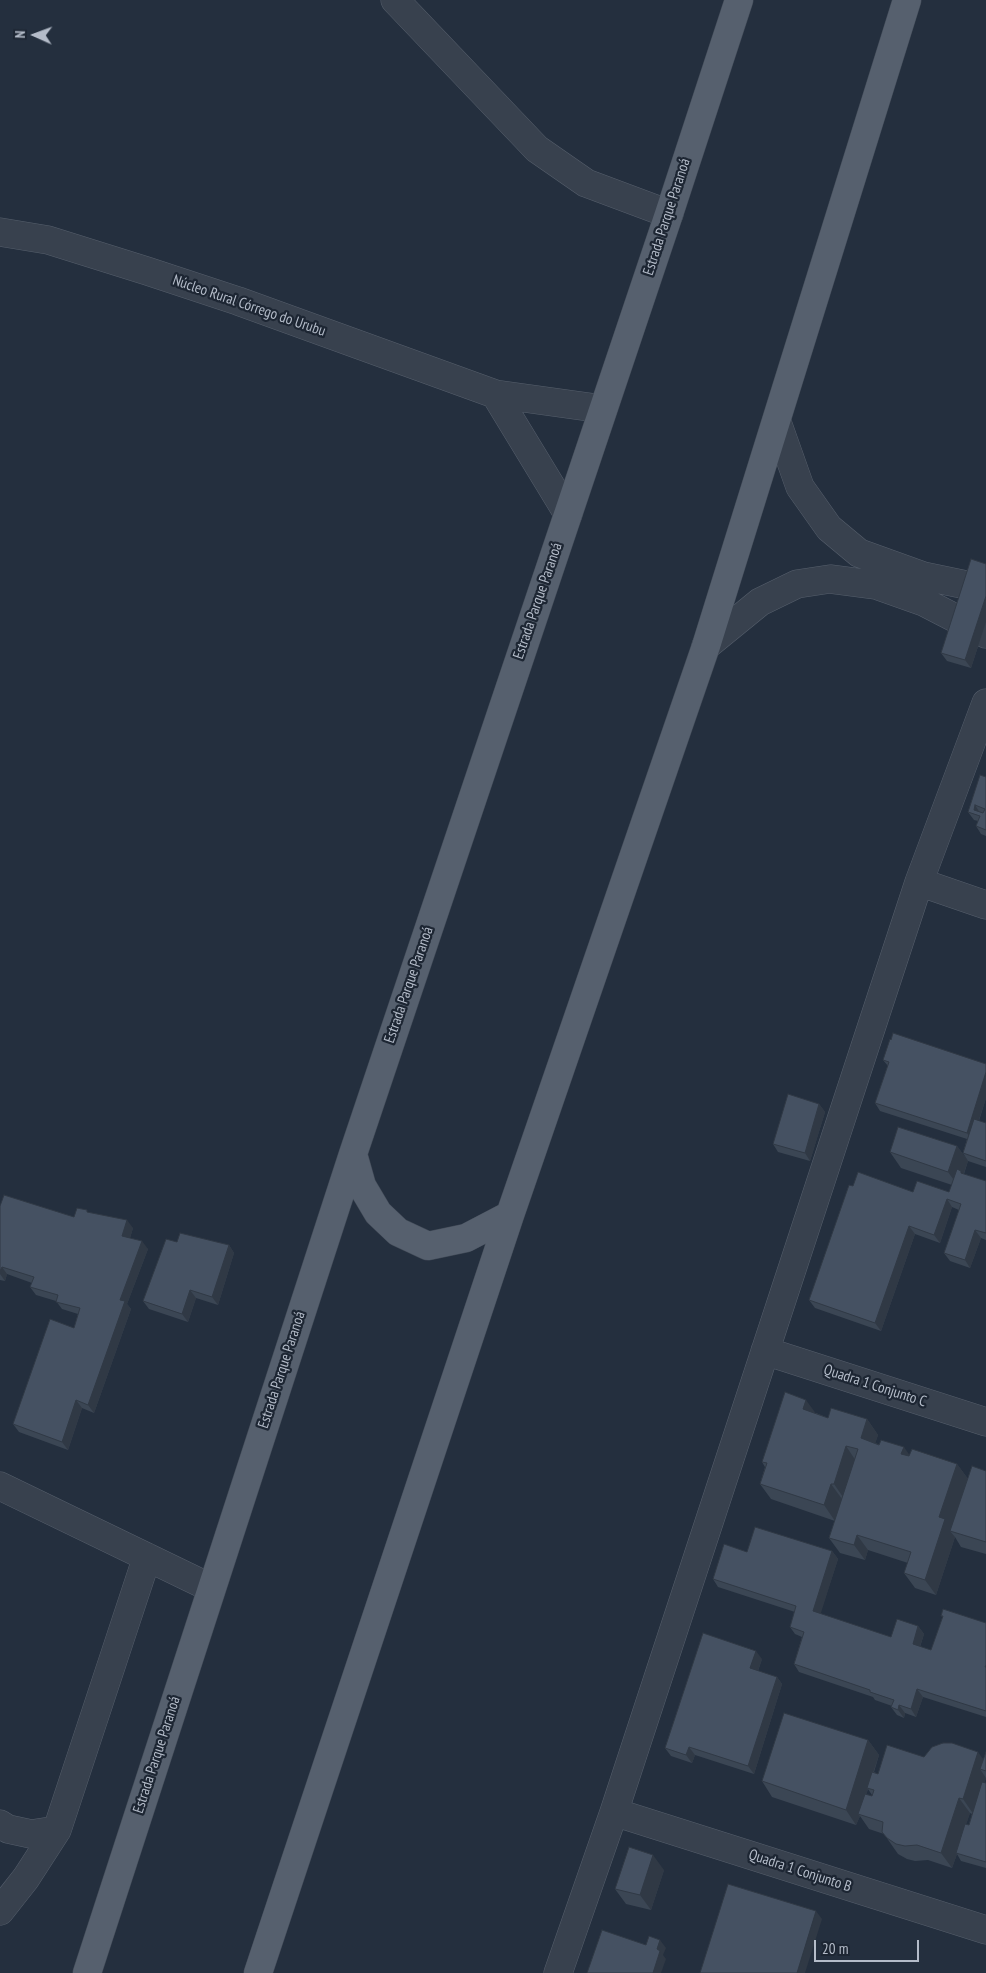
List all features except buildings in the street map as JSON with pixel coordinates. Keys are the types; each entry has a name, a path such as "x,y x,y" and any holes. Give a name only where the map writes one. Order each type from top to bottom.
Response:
{"main road":[{"name":"Estrada Parque Paranoá","path":"87,1973 353,1154 739,0"},
{"path":"258,1973 510,1215 706,646 908,0"},
{"path":"353,1154 362,1186 378,1213 398,1232 428,1246 466,1238 510,1215"}],"street":[{"path":"395,0 537,149 586,183 669,214"},
{"name":"Núcleo Rural Córrego do Urubu","path":"0,232 48,240 147,271 238,301 495,394 603,409"},
{"path":"495,394 568,514"},
{"path":"777,422 800,488 829,528 859,554 923,576 986,589"},
{"path":"706,646 760,602 797,584 830,579 876,585 924,602 986,634"},
{"path":"558,1973 614,1812 919,882 986,703"},
{"path":"919,882 986,906"},
{"name":"Quadra 1 Conjunto C","path":"765,1351 986,1422"},
{"path":"0,1486 211,1588"},
{"path":"0,1911 26,1878 57,1830 147,1557"},
{"name":"Quadra 1 Conjunto B","path":"614,1812 986,1930"},
{"path":"0,1824 8,1829 31,1834 57,1830"}]}
